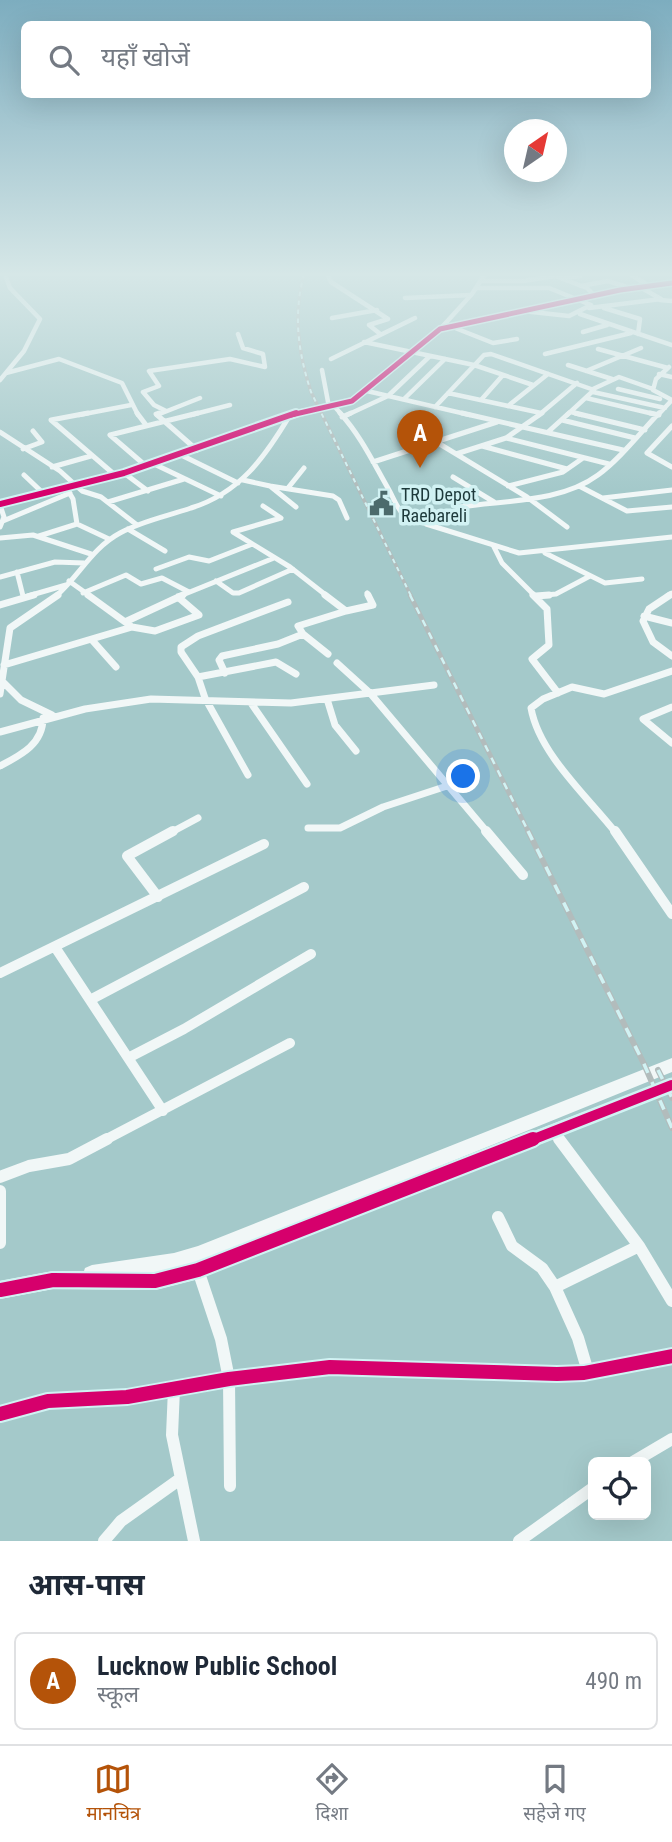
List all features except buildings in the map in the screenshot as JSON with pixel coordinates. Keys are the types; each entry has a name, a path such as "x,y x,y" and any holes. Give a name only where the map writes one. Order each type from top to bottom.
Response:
{"street":[{"path":"0,380 25,346"},
{"path":"166,411 154,405 143,392 159,386 149,370 230,359 263,367 263,354 242,346"},
{"path":"331,359 344,356 358,346"},
{"path":"383,346 474,365 533,386"},
{"path":"70,488 2,524 0,504 120,474 197,450 290,415 352,401 419,346"},
{"path":"545,355 582,346"},
{"path":"586,371 641,348"},
{"path":"598,349 670,367"},
{"path":"435,407 474,365 488,354 607,395 665,408"},
{"path":"342,417 388,396 430,356"},
{"path":"404,399 445,359"},
{"path":"6,373 48,360 64,360 122,383 131,405 146,425"},
{"path":"568,365 612,379"},
{"path":"653,388 659,374 670,367"},
{"path":"322,370 331,406 353,427 403,514 519,554 672,537"},
{"path":"508,406 548,374"},
{"path":"659,374 672,377"},
{"path":"481,400 503,375"},
{"path":"548,432 593,390 620,377 653,388 657,394 672,401"},
{"path":"456,454 506,438 525,427 577,383"},
{"path":"607,395 636,383"},
{"path":"618,389 672,401"},
{"path":"367,391 623,450"},
{"path":"448,393 541,413"},
{"path":"197,450 156,414 179,403 200,398"},
{"path":"586,398 659,415"},
{"path":"420,522 445,520 458,508 527,497 579,486 592,480 672,401"},
{"path":"639,410 646,404"},
{"path":"131,405 51,420 91,456 148,491"},
{"path":"220,496 150,465 109,436 230,405"},
{"path":"571,412 645,430"},
{"path":"0,629 9,628 52,600 91,554 109,539 137,525 220,496 240,482 272,444 290,415"},
{"path":"562,419 635,438"},
{"path":"373,462 499,421"},
{"path":"672,426 647,453 672,467"},
{"path":"23,449 42,442 33,431"},
{"path":"0,432 52,467 70,488 107,502 137,525"},
{"path":"506,438 609,464"},
{"path":"658,442 672,439"},
{"path":"438,443 527,497 567,527"},
{"path":"481,446 567,469"},
{"path":"181,455 240,482 333,496 347,518"},
{"path":"52,467 91,456"},
{"path":"508,486 567,469 583,458"},
{"path":"660,461 672,458"},
{"path":"288,488 304,468"},
{"path":"24,475 43,493"},
{"path":"453,477 494,502"},
{"path":"107,502 184,479"},
{"path":"270,486 296,507"},
{"path":"579,486 627,512 672,507"},
{"path":"70,488 77,524 86,531 109,539"},
{"path":"600,498 672,490"},
{"path":"263,506 281,518 233,532 250,545 293,569 346,611"},
{"path":"0,538 39,536 77,524"},
{"path":"128,529 165,551"},
{"path":"39,536 91,554"},
{"path":"156,569 191,557 209,561 250,545"},
{"path":"494,547 502,563 547,609 549,640 546,648 532,660 558,693"},
{"path":"543,552 612,584 642,579"},
{"path":"2,659 92,640 189,592 274,558"},
{"path":"0,577 55,562 83,563"},
{"path":"216,581 236,594 293,569"},
{"path":"17,572 23,596"},
{"path":"83,593 126,575 141,584 162,578 189,592"},
{"path":"536,596 556,594 590,576"},
{"path":"0,605 68,583 145,632 199,615 178,597"},
{"path":"328,654 303,634 298,626 373,605 367,593"},
{"path":"672,593 644,616 643,626 653,642 672,656"},
{"path":"248,775 205,698 198,677 181,652 181,647 198,636 288,602"},
{"path":"644,616 672,623"},
{"path":"0,695 4,683 4,638 9,628"},
{"path":"225,673 220,657 278,644 303,634"},
{"path":"92,640 99,650 110,656 116,667"},
{"path":"198,677 276,662 296,674"},
{"path":"337,663 370,694 523,875"},
{"path":"672,671 604,694 576,686 531,709 534,724 585,800 614,830 672,914"},
{"path":"4,683 21,700 52,715"},
{"path":"0,732 52,715 141,701 205,698 251,703 327,699 434,685"},
{"path":"327,699 335,725 356,751"},
{"path":"251,703 307,784"},
{"path":"672,707 643,719 672,743"},
{"path":"0,766 41,738 45,729 43,718"},
{"path":"308,828 340,828 383,807 447,786"},
{"path":"158,897 127,856 131,851 198,818"},
{"path":"0,973 264,845"},
{"path":"90,1000 304,887"},
{"path":"55,947 163,1111"},
{"path":"128,1058 311,954"},
{"path":"0,1177 29,1166 69,1159 290,1043"},
{"path":"0,1290 174,1262 198,1255 672,1065"},
{"path":"53,1280 155,1281 198,1270 672,1085"},
{"path":"554,1132 639,1246 672,1301"},
{"path":"0,1191 0,1243"},
{"path":"498,1217 512,1246 542,1268 555,1287 578,1338 588,1372"},
{"path":"555,1287 639,1246"},
{"path":"198,1270 221,1339 229,1379 230,1486"},
{"path":"0,1414 48,1401 127,1397 229,1379 330,1367 588,1372 672,1356"},
{"path":"174,1388 172,1435 194,1541"},
{"path":"642,1457 672,1439"},
{"path":"104,1541 121,1521 180,1479"},
{"path":"529,1538 588,1492"}],"railway":[{"path":"300,346 311,392 411,596"},
{"path":"410,595 528,831"},
{"path":"528,831 644,1064 672,1128"},
{"path":"658,1070 672,1098"}],"cycle path":[{"path":"0,504 124,473 299,412 352,401 419,346"},
{"path":"0,1290 53,1280 155,1281 198,1270 672,1085"},
{"path":"0,1414 48,1401 127,1397 229,1379 330,1367 557,1374 584,1373 672,1356"}],"place":[{"name":"Lucknow Public School","path":"420,468"},
{"name":"TRD Depot Raebareli","path":"381,504"}]}
